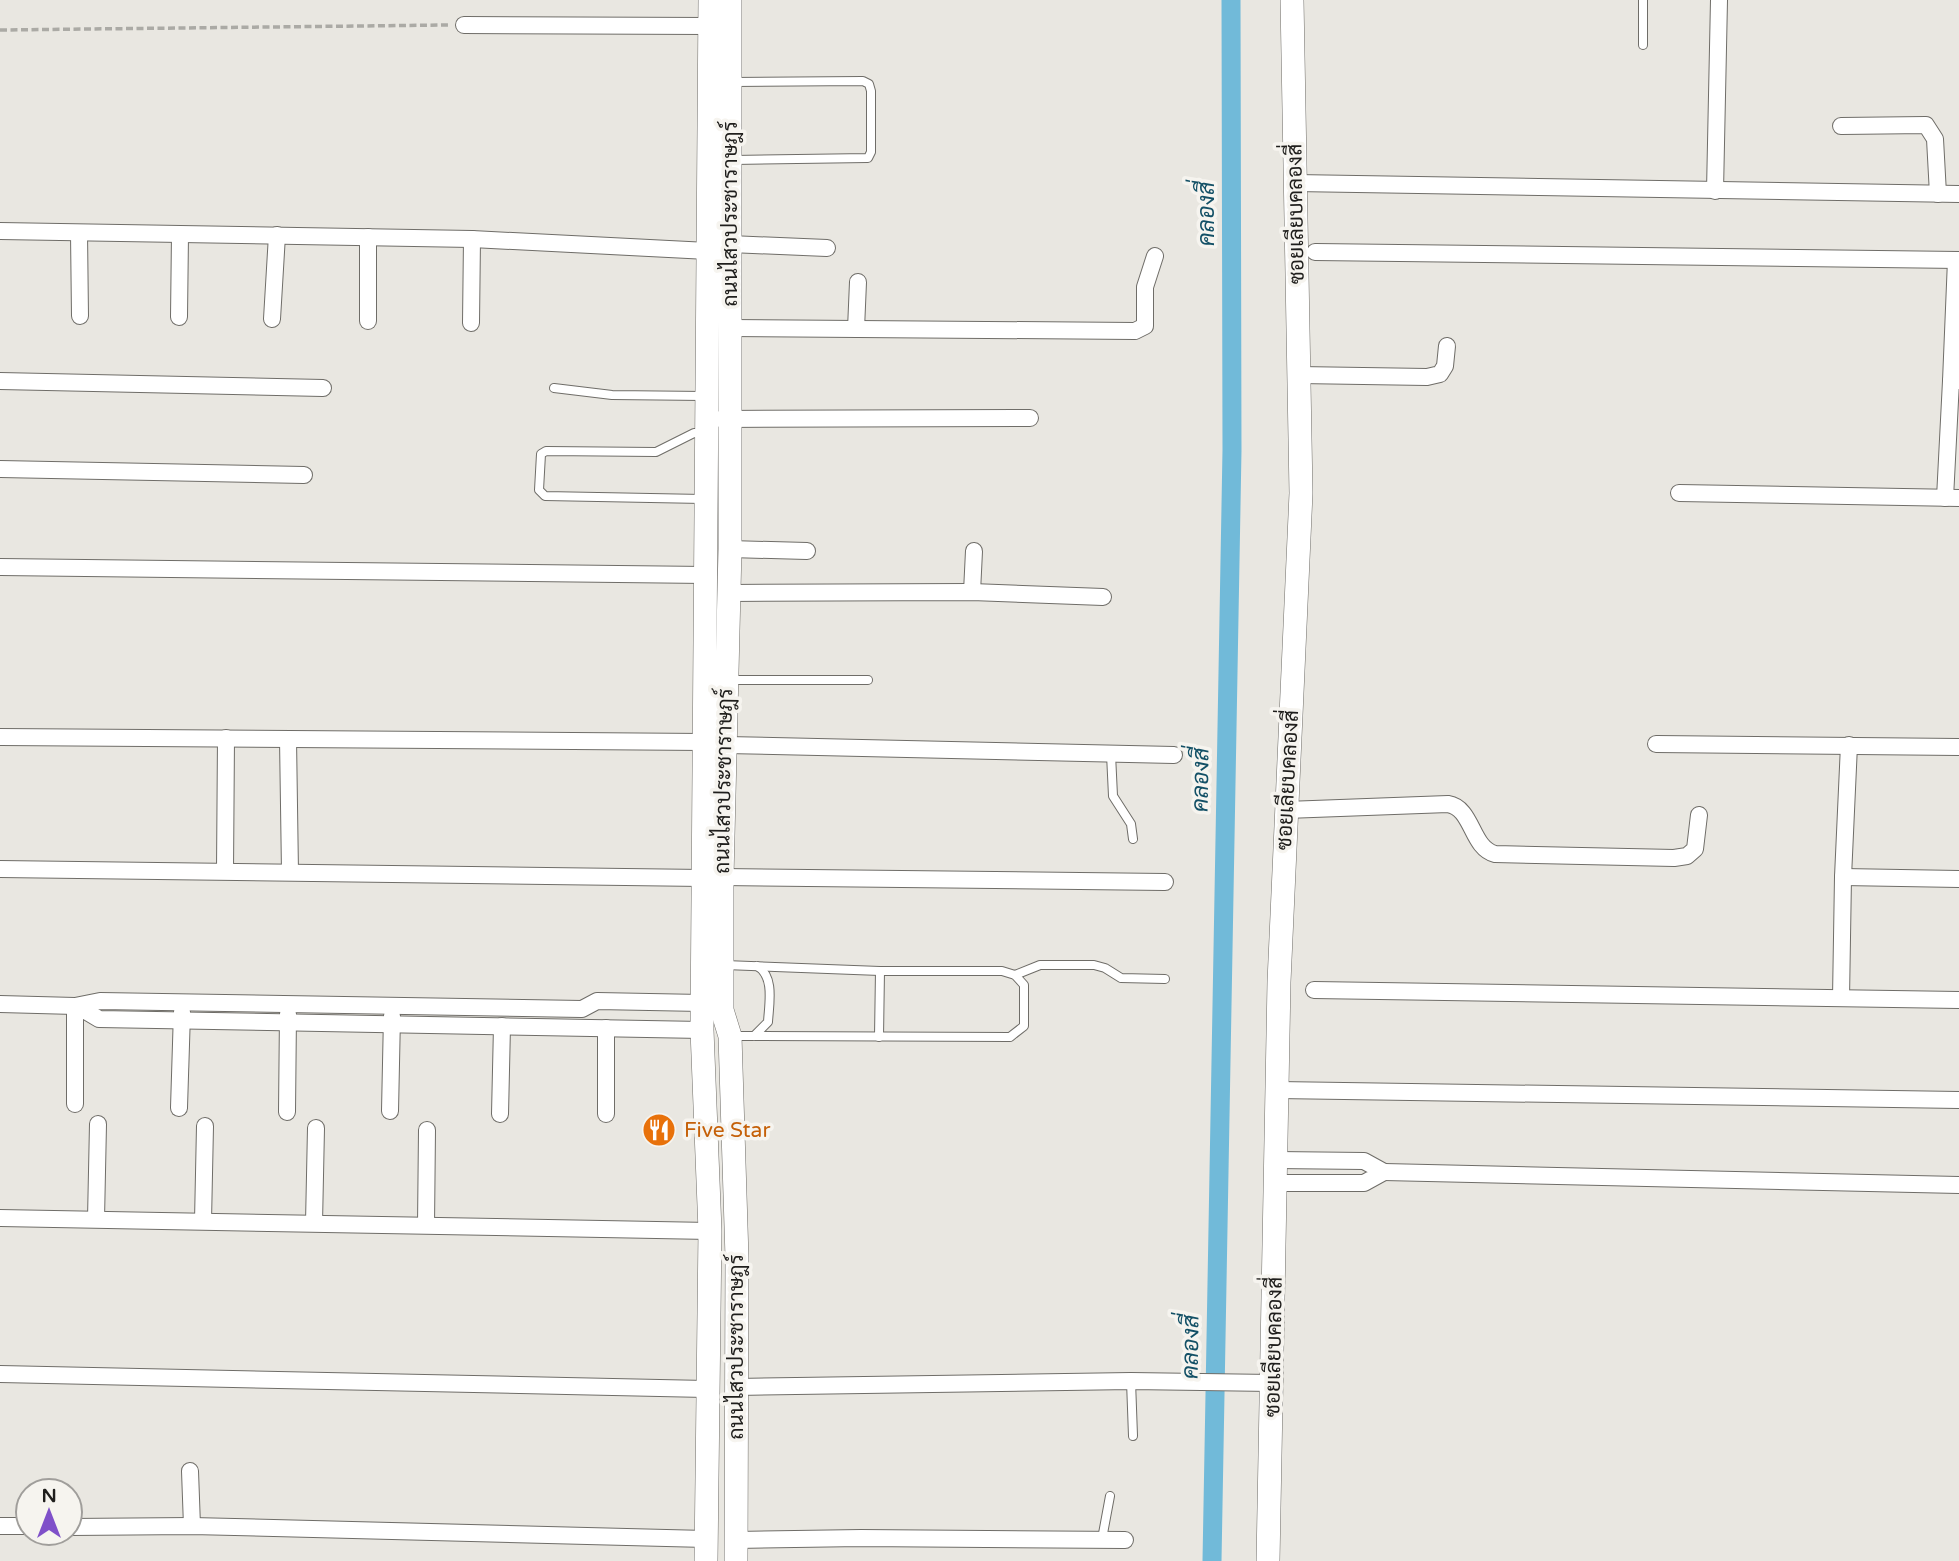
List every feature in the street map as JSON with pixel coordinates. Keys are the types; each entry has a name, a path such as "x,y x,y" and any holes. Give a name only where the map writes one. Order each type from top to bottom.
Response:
{"main road":[{"name":"ถนนไสวประชาราษฎร์","path":"706,1550 710,1231 702,1003 713,878 715,744 706,575 706,499 730,328 719,247 710,0"},
{"name":"ถนนไสวประชาราษฎร์","path":"715,744 726,680 730,549 715,424 707,396 719,247 730,160 730,0"},
{"name":"ซอยเลียบคลองสี่","path":"1268,1561 1263,1383 1277,1172 1286,810 1301,493 1292,0"},
{"name":"ถนนไสวประชาราษฎร์","path":"713,878 722,965 722,1010 730,1037 737,1258 736,1551"}],"street":[{"path":"1715,191 1718,0"},
{"path":"464,25 710,26"},
{"path":"1841,126 1926,125 1935,139 1938,194"},
{"path":"1295,183 1959,194"},
{"path":"0,231 827,248"},
{"path":"79,233 80,316"},
{"path":"272,319 276,235"},
{"path":"179,317 180,236"},
{"path":"368,237 368,321"},
{"path":"471,323 472,239"},
{"path":"1315,251 1958,260 1952,498 1679,493"},
{"path":"730,328 1135,331 1145,326 1145,287 1155,256"},
{"path":"856,329 858,282"},
{"path":"1299,375 1427,377 1440,374 1447,346"},
{"path":"0,382 323,388"},
{"path":"715,424 1030,418"},
{"path":"0,469 304,475"},
{"path":"730,549 807,551"},
{"path":"972,592 974,551"},
{"path":"0,567 706,575"},
{"path":"729,593 972,592 1103,597"},
{"path":"0,737 715,744 1174,755"},
{"path":"225,871 226,738"},
{"path":"288,739 290,872"},
{"path":"1657,744 1959,747"},
{"path":"1841,998 1849,745"},
{"path":"1286,810 1448,804 1459,807 1489,853 1674,858 1687,856 1695,849 1699,815"},
{"path":"0,869 1165,882"},
{"path":"1843,877 1959,879"},
{"path":"1314,990 1959,1000"},
{"path":"0,1004 76,1006 100,1001 582,1009 597,1001 702,1003"},
{"path":"179,1108 182,1003"},
{"path":"287,1112 288,1005"},
{"path":"76,1006 99,1019 702,1030"},
{"path":"75,1104 76,1006"},
{"path":"390,1111 393,1006"},
{"path":"582,1009 583,1028"},
{"path":"500,1114 502,1026"},
{"path":"606,1028 606,1114"},
{"path":"1278,1090 1959,1100"},
{"path":"96,1219 98,1124"},
{"path":"203,1221 205,1126"},
{"path":"314,1223 316,1128"},
{"path":"426,1225 427,1130"},
{"path":"1277,1172 1364,1161 1384,1172 1959,1185"},
{"path":"1277,1172 1364,1183 1384,1172"},
{"path":"0,1218 710,1231"},
{"path":"0,1374 706,1389"},
{"path":"737,1387 1131,1381 1263,1383"},
{"path":"190,1471 192,1526"},
{"path":"84,1527 192,1526 706,1550"},
{"path":"736,1551 861,1538 1125,1540"}],"lane":[{"path":"1643,0 1643,45"},
{"path":"730,82 863,81 869,84 871,91 871,152 868,158 859,159 730,160"},
{"path":"554,388 612,396 707,396"},
{"path":"706,499 545,496 539,490 541,454 546,451 656,452 715,424"},
{"path":"726,680 868,680"},
{"path":"1111,754 1113,796 1131,824 1133,839"},
{"path":"722,965 880,971 1002,971 1015,975 1024,985 1024,1026 1016,1034 1004,1037 730,1037"},
{"path":"1015,975 1040,965 1071,965 1100,966 1125,978 1165,979"},
{"path":"754,1036 768,1022 769,982 765,972 757,966"},
{"path":"879,1037 880,971"},
{"path":"1131,1381 1133,1436"},
{"path":"1102,1539 1110,1496"}],"path":[{"path":"0,30 464,25"}],"waterway":[{"name":"คลองสี่","path":"1212,1561 1232,450 1231,0"}],"place":[{"name":"Five Star","path":"659,1130"}]}
